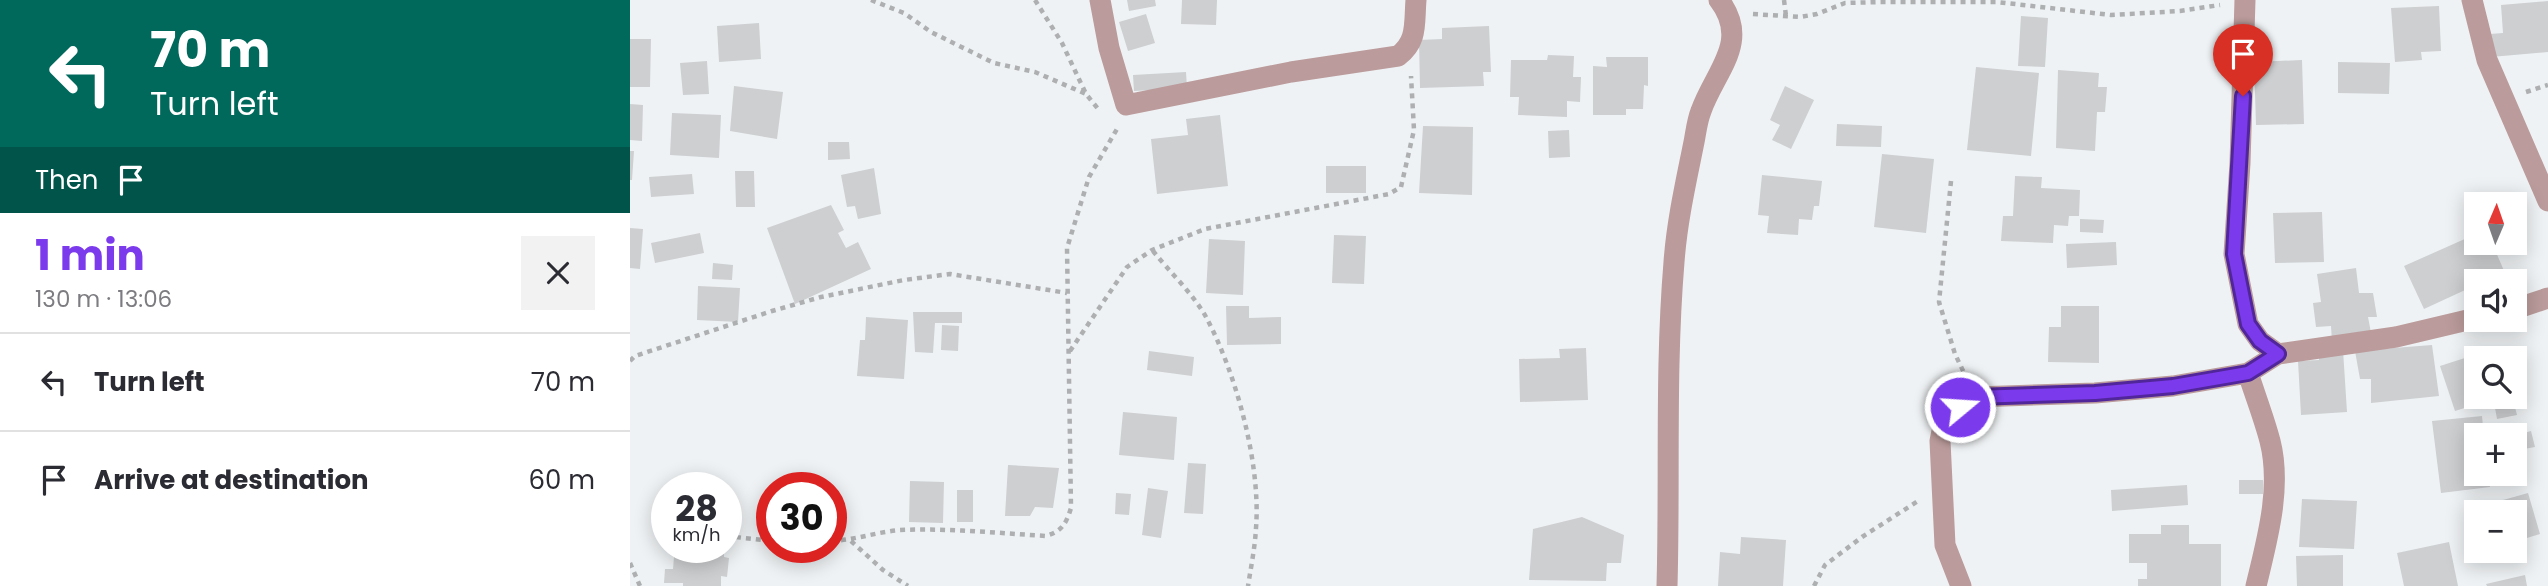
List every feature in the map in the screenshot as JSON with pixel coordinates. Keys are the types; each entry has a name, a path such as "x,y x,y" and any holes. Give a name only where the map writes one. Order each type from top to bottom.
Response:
{"street":[{"path":"1100,0 1109,48 1126,105 1291,72 1398,56 1409,47 1416,0"},
{"path":"2245,0 2234,254 2248,324 2260,341 2278,354"},
{"path":"2473,0 2487,60 2548,201"},
{"path":"1667,586 1668,391 1674,262 1681,199 1701,111 1732,41 1723,6"},
{"path":"2527,305 2548,298"},
{"path":"1961,586 1945,545 1940,441 1945,416 1975,397 2095,393 2173,386 2248,373 2278,354 2396,337 2464,321"},
{"path":"2248,373 2271,443 2273,480 2272,511 2256,586"}],"path":[{"path":"871,0 904,13 931,32 994,63 1035,72 1086,94"},
{"path":"1035,0 1062,43 1086,94 1103,115"},
{"path":"1784,0 1786,16"},
{"path":"1723,6 1786,16 1817,14 1845,3 1997,2 2111,15 2180,11 2245,0"},
{"path":"1069,352 1127,267 1152,250 1205,229 1389,194 1401,187 1414,130 1409,47"},
{"path":"847,540 897,530 1046,536 1059,532 1066,522 1071,508 1067,248 1089,177 1115,134 1126,105"},
{"path":"1109,125 1115,134"},
{"path":"1951,181 1939,302 1955,354 1975,397"},
{"path":"1152,250 1205,315 1231,372 1255,483 1256,527 1248,586"},
{"path":"630,361 635,356 772,311 821,297 904,280 950,274 1068,293"},
{"path":"1814,586 1825,565 1862,537 1942,485"},
{"path":"850,540 883,570 908,586"},
{"path":"630,563 640,586"}],"building":[{"path":"1127,0 1155,0 1156,6 1129,11"},
{"path":"1182,0 1217,0 1216,25 1181,24"},
{"path":"2548,1 2548,52 2491,57 2490,34 2503,33 2501,5"},
{"path":"2439,6 2441,51 2421,52 2422,60 2395,62 2391,8"},
{"path":"1146,14 1155,43 1128,51 1119,22"},
{"path":"2021,16 2048,18 2045,67 2018,66"},
{"path":"759,23 761,59 719,62 717,26"},
{"path":"1489,26 1491,72 1483,72 1484,86 1420,88 1419,40 1442,39 1442,28"},
{"path":"630,39 651,39 650,87 630,87"},
{"path":"1548,55 1574,56 1573,77 1581,77 1580,102 1567,101 1567,117 1518,115 1519,97 1510,97 1511,60 1547,60"},
{"path":"1606,57 1648,57 1648,86 1644,85 1643,109 1626,109 1626,115 1593,115 1593,66 1607,67"},
{"path":"2302,60 2304,124 2256,125 2254,62"},
{"path":"707,61 709,94 683,95 680,63"},
{"path":"2338,62 2390,63 2389,94 2338,93"},
{"path":"1976,67 2039,73 2031,156 1967,150"},
{"path":"2058,70 2099,73 2098,87 2107,87 2105,112 2097,112 2095,151 2056,148"},
{"path":"1186,72 1187,88 1134,91 1133,75"},
{"path":"734,86 783,92 777,139 730,131"},
{"path":"1785,86 1814,100 1791,149 1772,140 1780,125 1770,120"},
{"path":"630,104 643,105 642,141 630,140"},
{"path":"672,113 721,115 719,158 670,155"},
{"path":"1220,115 1228,186 1157,194 1151,139 1188,135 1186,119"},
{"path":"1837,124 1882,126 1881,147 1836,146"},
{"path":"1423,126 1473,127 1472,195 1419,193"},
{"path":"1569,130 1570,157 1549,158 1548,131"},
{"path":"828,142 849,142 850,159 828,160"},
{"path":"630,151 634,151 632,180 630,180"},
{"path":"1882,154 1934,159 1926,233 1874,227"},
{"path":"1326,166 1366,166 1366,193 1326,193"},
{"path":"874,168 881,214 858,219 855,206 847,207 841,175"},
{"path":"735,171 754,171 755,207 736,207"},
{"path":"692,174 694,194 651,197 649,177"},
{"path":"1762,175 1822,181 1819,206 1814,206 1812,220 1799,219 1798,235 1767,233 1769,216 1758,215"},
{"path":"2015,176 2042,177 2041,188 2080,190 2079,216 2069,216 2068,226 2054,225 2053,243 2001,241 2003,216 2013,216"},
{"path":"831,205 844,230 838,233 846,248 858,242 871,269 795,304 767,228"},
{"path":"2322,212 2324,262 2275,263 2273,213"},
{"path":"2080,219 2104,220 2103,233 2080,232"},
{"path":"630,228 643,229 640,269 630,268"},
{"path":"700,233 704,253 655,263 651,243"},
{"path":"1334,235 1366,236 1364,284 1332,283"},
{"path":"1209,239 1245,241 1243,295 1206,293"},
{"path":"2464,239 2464,256 2498,256 2503,269 2464,269 2464,291 2424,309 2404,266"},
{"path":"2116,242 2117,265 2067,268 2066,244"},
{"path":"713,263 733,265 732,280 712,279"},
{"path":"2356,268 2359,293 2373,293 2377,317 2368,317 2372,338 2332,342 2331,326 2316,327 2313,303 2321,302 2317,274"},
{"path":"698,286 740,288 738,322 697,320"},
{"path":"1226,306 1249,306 1249,318 1281,317 1281,344 1227,345"},
{"path":"2061,306 2099,306 2099,363 2048,362 2049,327 2061,327"},
{"path":"913,312 962,312 962,323 935,323 933,353 915,352"},
{"path":"866,317 908,320 904,379 857,376 860,340 865,340"},
{"path":"942,325 959,326 958,351 941,350"},
{"path":"2432,345 2439,396 2371,403 2371,379 2360,379 2355,351"},
{"path":"1586,348 1588,400 1520,402 1519,359 1560,358 1559,349"},
{"path":"2343,350 2347,412 2301,415 2298,361 2319,360 2319,352"},
{"path":"1149,351 1194,357 1192,376 1147,370"},
{"path":"2464,358 2464,408 2455,411 2440,366"},
{"path":"2495,409 2516,409 2517,415 2497,419"},
{"path":"1123,412 1177,417 1174,460 1119,455"},
{"path":"2482,416 2483,423 2464,423 2464,486 2490,487 2441,493 2432,421"},
{"path":"2531,431 2535,447 2527,448 2527,432"},
{"path":"1188,463 1206,464 1203,514 1184,513"},
{"path":"1008,465 1059,468 1053,508 1035,507 1030,516 1005,516"},
{"path":"2239,480 2263,480 2263,494 2239,494"},
{"path":"910,481 944,482 943,523 909,522"},
{"path":"2187,485 2188,505 2112,511 2111,490"},
{"path":"1148,488 1168,491 1161,538 1142,535"},
{"path":"957,490 973,490 973,522 957,522"},
{"path":"1116,493 1131,494 1129,515 1115,514"},
{"path":"2528,493 2540,534 2527,538 2527,500 2503,500"},
{"path":"2302,499 2357,501 2354,549 2299,547"},
{"path":"1582,517 1624,535 1621,563 1607,563 1606,581 1529,580 1533,529"},
{"path":"2161,525 2189,525 2189,544 2221,544 2221,586 2138,586 2138,579 2147,579 2147,563 2129,563 2129,534 2161,534"},
{"path":"1741,537 1786,540 1783,586 1718,586 1720,552 1740,554"},
{"path":"2449,542 2458,586 2404,586 2397,553"},
{"path":"2343,555 2343,586 2297,586 2296,556"},
{"path":"674,563 728,563 727,577 721,576 721,586 664,583 665,569 673,569"},
{"path":"2525,575 2527,586 2486,584"}],"route":[{"path":"1960,407 1975,397 2095,393 2173,386 2248,373 2278,354 2260,341 2248,324 2234,254 2243,96"}]}
